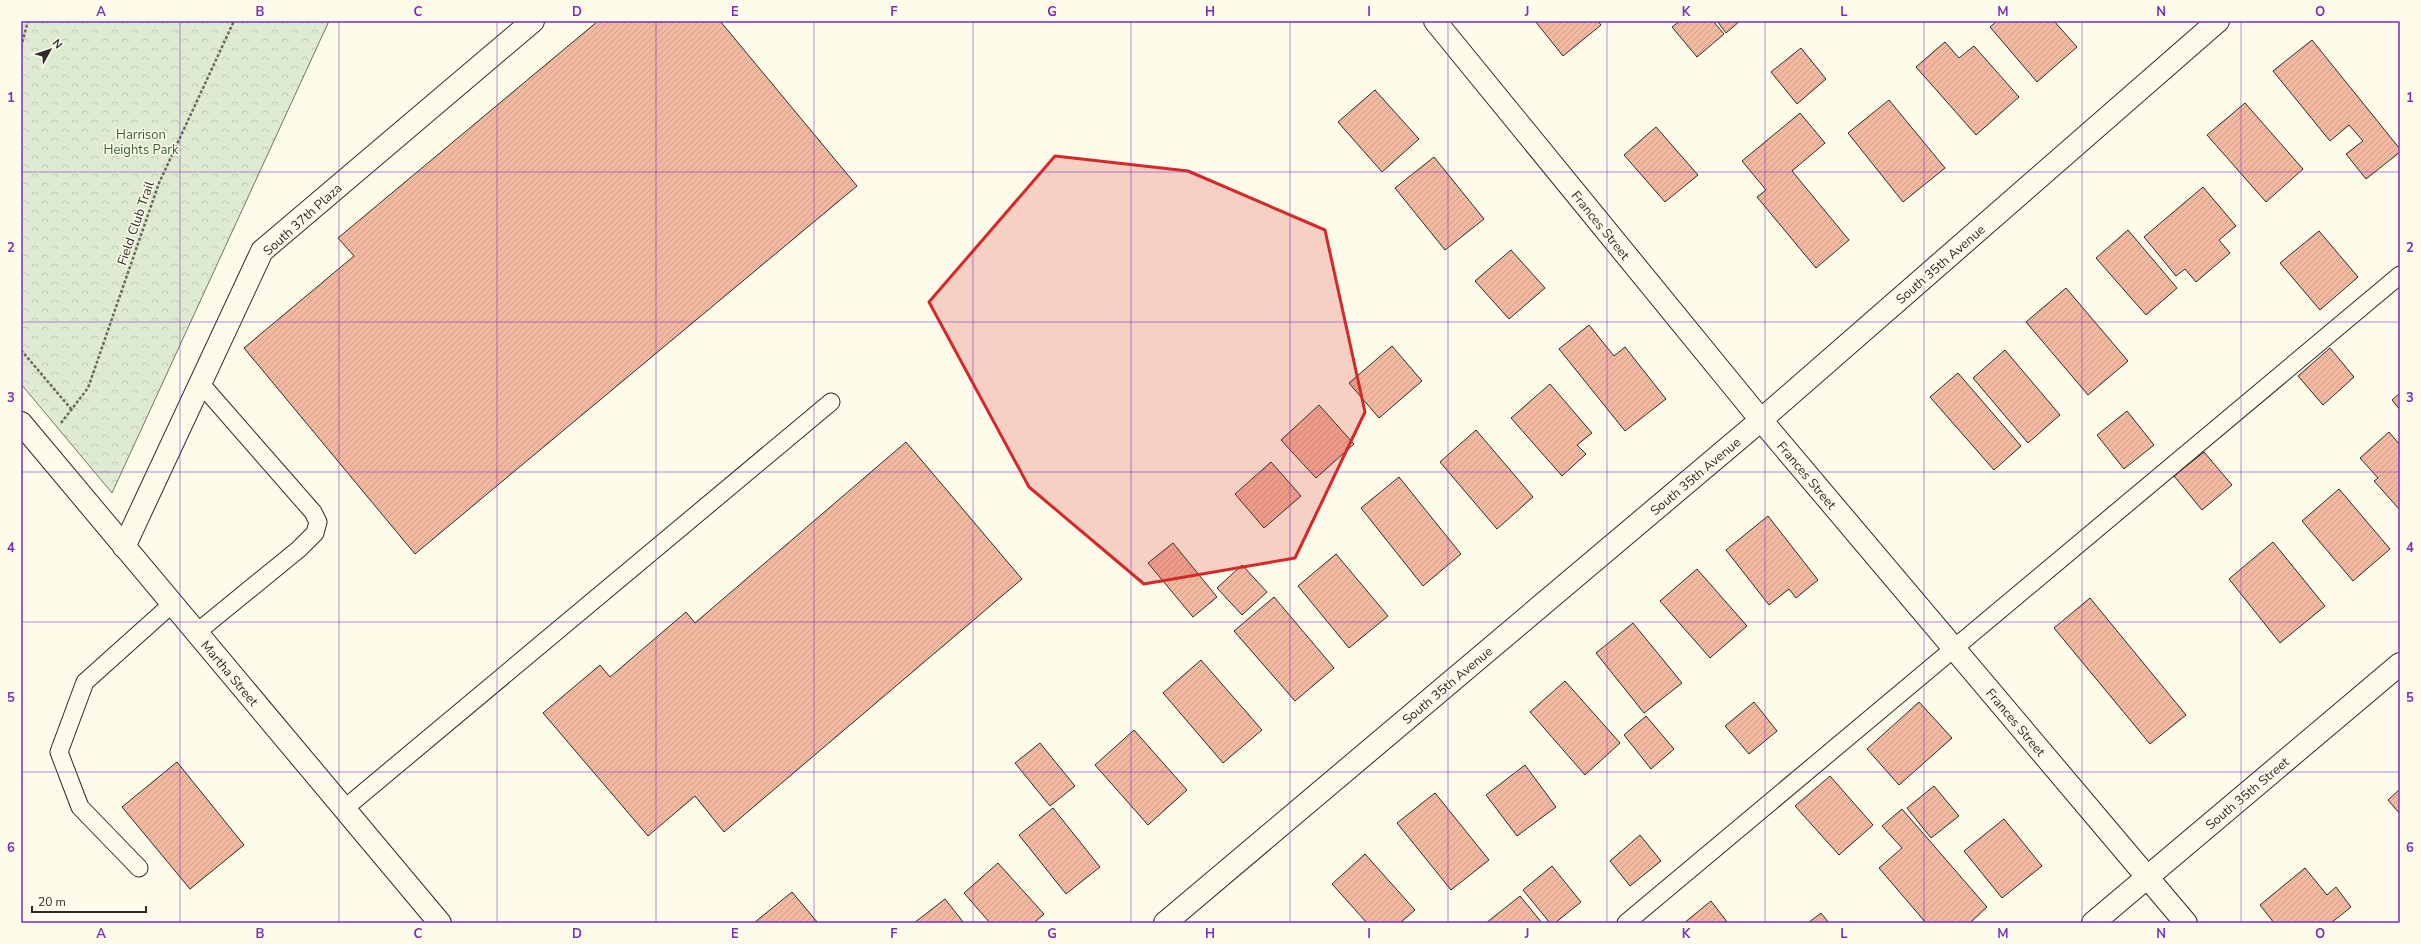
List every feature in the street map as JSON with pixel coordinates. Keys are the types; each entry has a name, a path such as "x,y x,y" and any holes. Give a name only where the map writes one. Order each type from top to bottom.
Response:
{"street":[{"name":"South 37th Plaza","path":"124,547 262,251 533,21"},
{"name":"Frances Street","path":"1435,21 1761,420 2186,923"},
{"name":"South 35th Avenue","path":"1165,923 1761,420 2218,21"},
{"name":"Martha Street","path":"21,423 440,923"},
{"name":"South 35th Street","path":"2093,923 2400,664"}],"lane":[{"path":"1626,923 2400,275"},
{"path":"196,633 299,549 315,533 318,522 313,512 201,384"},
{"path":"344,809 831,402"},
{"path":"139,868 80,807 59,752 85,682 172,604"}],"path":[{"path":"21,47 28,21"},
{"name":"Field Club Trail","path":"60,424 88,388 159,183 234,21"},
{"path":"21,350 72,410"}],"highlighted area":[{"path":"1055,156 1188,171 1325,230 1365,412 1295,558 1144,584 1029,487 929,302"}],"green space":[{"name":"Harrison Heights Park","path":"21,21 329,21 112,493 21,384"}],"building":[{"path":"598,21 720,21 857,186 415,554 244,348 354,256 338,238"},
{"path":"1535,21 1598,21 1601,25 1563,56"},
{"path":"1680,21 1713,21 1724,34 1697,57 1672,27"},
{"path":"1717,21 1740,21 1726,33"},
{"path":"1997,21 2054,21 2077,47 2037,82 1990,27"},
{"path":"2312,40 2400,149 2400,152 2366,179 2346,154 2363,141 2349,125 2330,141 2273,71"},
{"path":"1945,42 1959,58 1974,46 2019,97 1976,135 1916,67"},
{"path":"1801,48 1826,79 1797,104 1771,72"},
{"path":"1375,90 1419,139 1382,172 1338,122"},
{"path":"1889,100 1945,168 1903,202 1848,133"},
{"path":"2245,103 2303,169 2266,202 2207,135"},
{"path":"1800,113 1825,143 1792,171 1849,240 1816,268 1757,197 1766,190 1742,161"},
{"path":"1656,127 1698,175 1665,202 1624,155"},
{"path":"1434,157 1484,219 1445,250 1395,188"},
{"path":"2203,187 2236,226 2219,240 2230,253 2196,282 2185,269 2176,276 2144,237"},
{"path":"2128,230 2177,288 2146,315 2096,258"},
{"path":"2319,231 2358,277 2320,310 2280,263"},
{"path":"1511,250 1545,288 1509,319 1475,281"},
{"path":"2066,288 2128,361 2088,395 2026,322"},
{"path":"1589,325 1614,356 1625,347 1666,399 1625,431 1559,349"},
{"path":"1392,346 1422,381 1379,418 1349,383"},
{"path":"2330,348 2354,377 2323,405 2298,376"},
{"path":"2005,350 2060,415 2028,443 1973,378"},
{"path":"1958,373 2021,446 1994,470 1930,397"},
{"path":"1550,384 1592,433 1577,445 1586,454 1562,476 1511,418"},
{"path":"2400,393 2400,410 2392,400"},
{"path":"1319,405 1354,444 1316,478 1281,440"},
{"path":"2127,411 2154,445 2124,469 2097,435"},
{"path":"1476,430 1533,497 1497,529 1440,462"},
{"path":"2389,432 2400,445 2400,510 2374,481 2378,478 2360,458"},
{"path":"906,442 1022,579 724,832 695,796 648,836 543,713 600,665 610,677 686,612 695,623"},
{"path":"2204,452 2232,485 2202,510 2174,476"},
{"path":"1271,462 1301,496 1264,528 1235,494"},
{"path":"1399,477 1461,554 1423,586 1361,508"},
{"path":"2339,489 2390,549 2353,581 2302,521"},
{"path":"1768,516 1818,580 1796,598 1789,589 1769,605 1726,550"},
{"path":"2273,542 2325,606 2280,643 2229,579"},
{"path":"1173,543 1217,597 1193,617 1148,563"},
{"path":"1336,554 1388,616 1349,648 1298,586"},
{"path":"1242,565 1267,592 1242,615 1217,588"},
{"path":"1697,569 1747,626 1710,658 1660,601"},
{"path":"1274,597 1334,668 1295,701 1234,631"},
{"path":"2090,598 2186,715 2150,744 2054,628"},
{"path":"1633,623 1682,683 1644,713 1596,653"},
{"path":"1201,660 1262,730 1223,763 1163,693"},
{"path":"1565,681 1620,743 1585,775 1530,712"},
{"path":"1754,702 1777,731 1749,754 1725,726"},
{"path":"1919,702 1952,738 1899,785 1867,749"},
{"path":"1646,716 1674,749 1651,769 1624,735"},
{"path":"1134,730 1187,790 1148,825 1095,765"},
{"path":"1040,743 1075,786 1050,806 1015,763"},
{"path":"177,762 244,845 190,889 122,807"},
{"path":"1525,765 1556,807 1517,836 1486,795"},
{"path":"1830,776 1873,825 1839,855 1795,806"},
{"path":"1934,786 1959,816 1931,838 1907,808"},
{"path":"2400,789 2400,814 2388,800"},
{"path":"1435,793 1489,860 1451,890 1397,823"},
{"path":"1053,808 1100,867 1066,894 1019,835"},
{"path":"1902,809 1987,907 1970,923 1926,923 1879,868 1902,848 1882,826"},
{"path":"2004,819 2042,866 2002,898 1964,851"},
{"path":"1640,835 1661,861 1630,886 1610,861"},
{"path":"1365,854 1415,910 1400,923 1367,923 1332,884"},
{"path":"998,863 1044,914 1034,923 990,923 964,893"},
{"path":"1552,866 1581,902 1555,923 1550,923 1523,890"},
{"path":"2305,868 2327,895 2336,887 2351,907 2331,923 2274,923 2260,905"},
{"path":"792,892 818,923 755,922"},
{"path":"1520,896 1542,923 1486,923"},
{"path":"945,899 964,923 914,923"},
{"path":"1711,901 1728,923 1684,923"},
{"path":"1821,913 1829,923 1808,923"}]}
